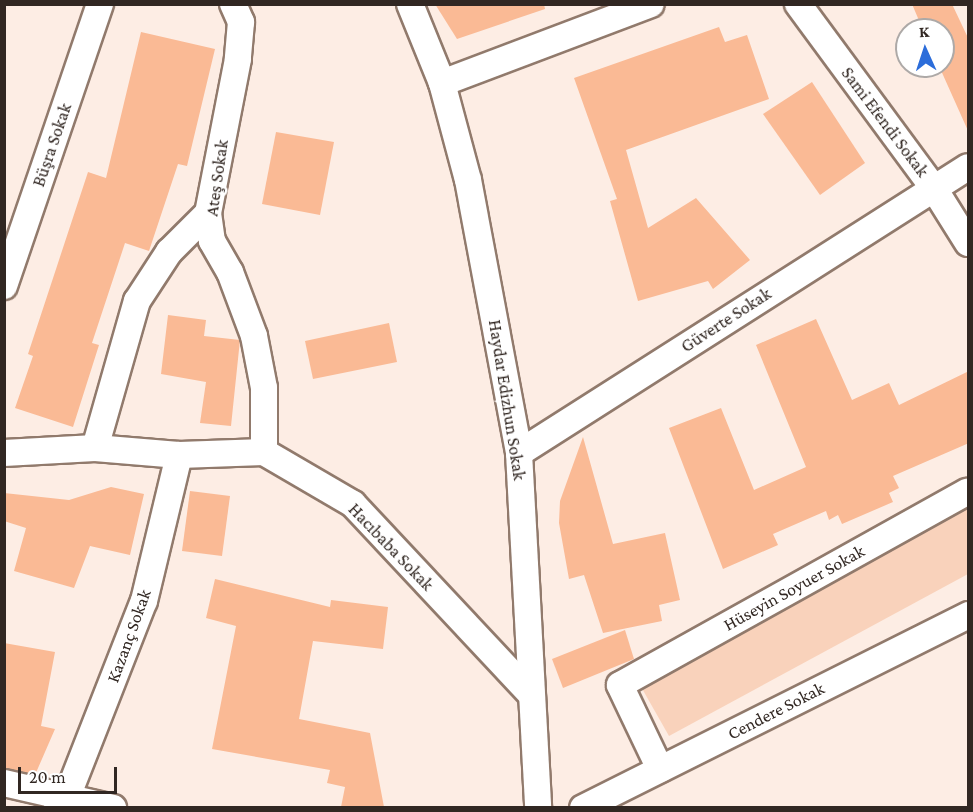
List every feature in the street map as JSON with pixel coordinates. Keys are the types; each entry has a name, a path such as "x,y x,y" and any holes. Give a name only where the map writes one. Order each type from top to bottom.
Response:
{"street":[{"name":"Büşra Sokak","path":"4,286 100,4"},
{"name":"Ateş Sokak","path":"233,4 241,22 238,59 208,213 212,241 230,272 254,336 264,388 264,452"},
{"name":"Haydar Edizhun Sokak","path":"410,4 442,83 468,180 519,453 538,807"},
{"path":"442,83 651,4"},
{"name":"Sami Efendi Sokak","path":"798,4 933,187 969,243"},
{"name":"Güverte Sokak","path":"519,453 933,187 969,167"},
{"path":"95,448 137,301 169,252 208,213"},
{"path":"4,453 95,448 178,455 264,452"},
{"name":"Hacıbaba Sokak","path":"264,452 353,504 531,694"},
{"name":"Kazanç Sokak","path":"62,802 144,601 178,455"},
{"name":"Hüseyin Soyuer Sokak","path":"660,769 620,685 969,491"},
{"name":"Cendere Sokak","path":"584,807 969,615"},
{"path":"4,783 62,802 113,807"}],"shaded area":[{"path":"968,507 968,574 669,736 640,685"}],"building":[{"path":"435,4 544,4 545,9 457,39"},
{"path":"912,4 952,4 969,40 969,133 944,78 955,78 955,18 918,18"},
{"path":"719,27 725,42 747,35 769,99 626,150 648,228 696,198 750,260 713,289 708,281 638,301 610,201 617,199 574,78"},
{"path":"141,32 215,49 187,166 178,164 149,251 125,243 92,343 99,345 73,427 15,408 33,356 28,354 88,172 106,178"},
{"path":"812,82 865,163 820,195 763,114"},
{"path":"276,132 334,142 320,215 262,204"},
{"path":"168,315 206,320 204,336 240,340 231,426 200,423 206,382 161,374"},
{"path":"816,319 852,400 889,383 899,405 969,371 969,443 893,476 899,488 889,493 893,502 842,524 838,515 829,520 826,511 773,534 778,545 723,569 669,428 721,408 754,490 806,467 756,345"},
{"path":"389,323 397,362 313,379 305,341"},
{"path":"583,437 613,544 665,533 680,600 659,605 662,621 603,633 584,575 569,579 559,523 560,501"},
{"path":"111,487 144,494 130,555 90,546 74,588 14,571 26,528 4,521 4,493 69,500"},
{"path":"190,491 230,496 222,556 182,551"},
{"path":"215,579 330,607 331,600 388,607 383,649 313,641 299,719 370,733 384,807 341,807 345,787 327,783 330,770 212,749 236,626 206,618"},
{"path":"625,630 634,659 563,688 552,659"},
{"path":"4,643 55,652 41,726 55,729 35,775 4,768"}]}
